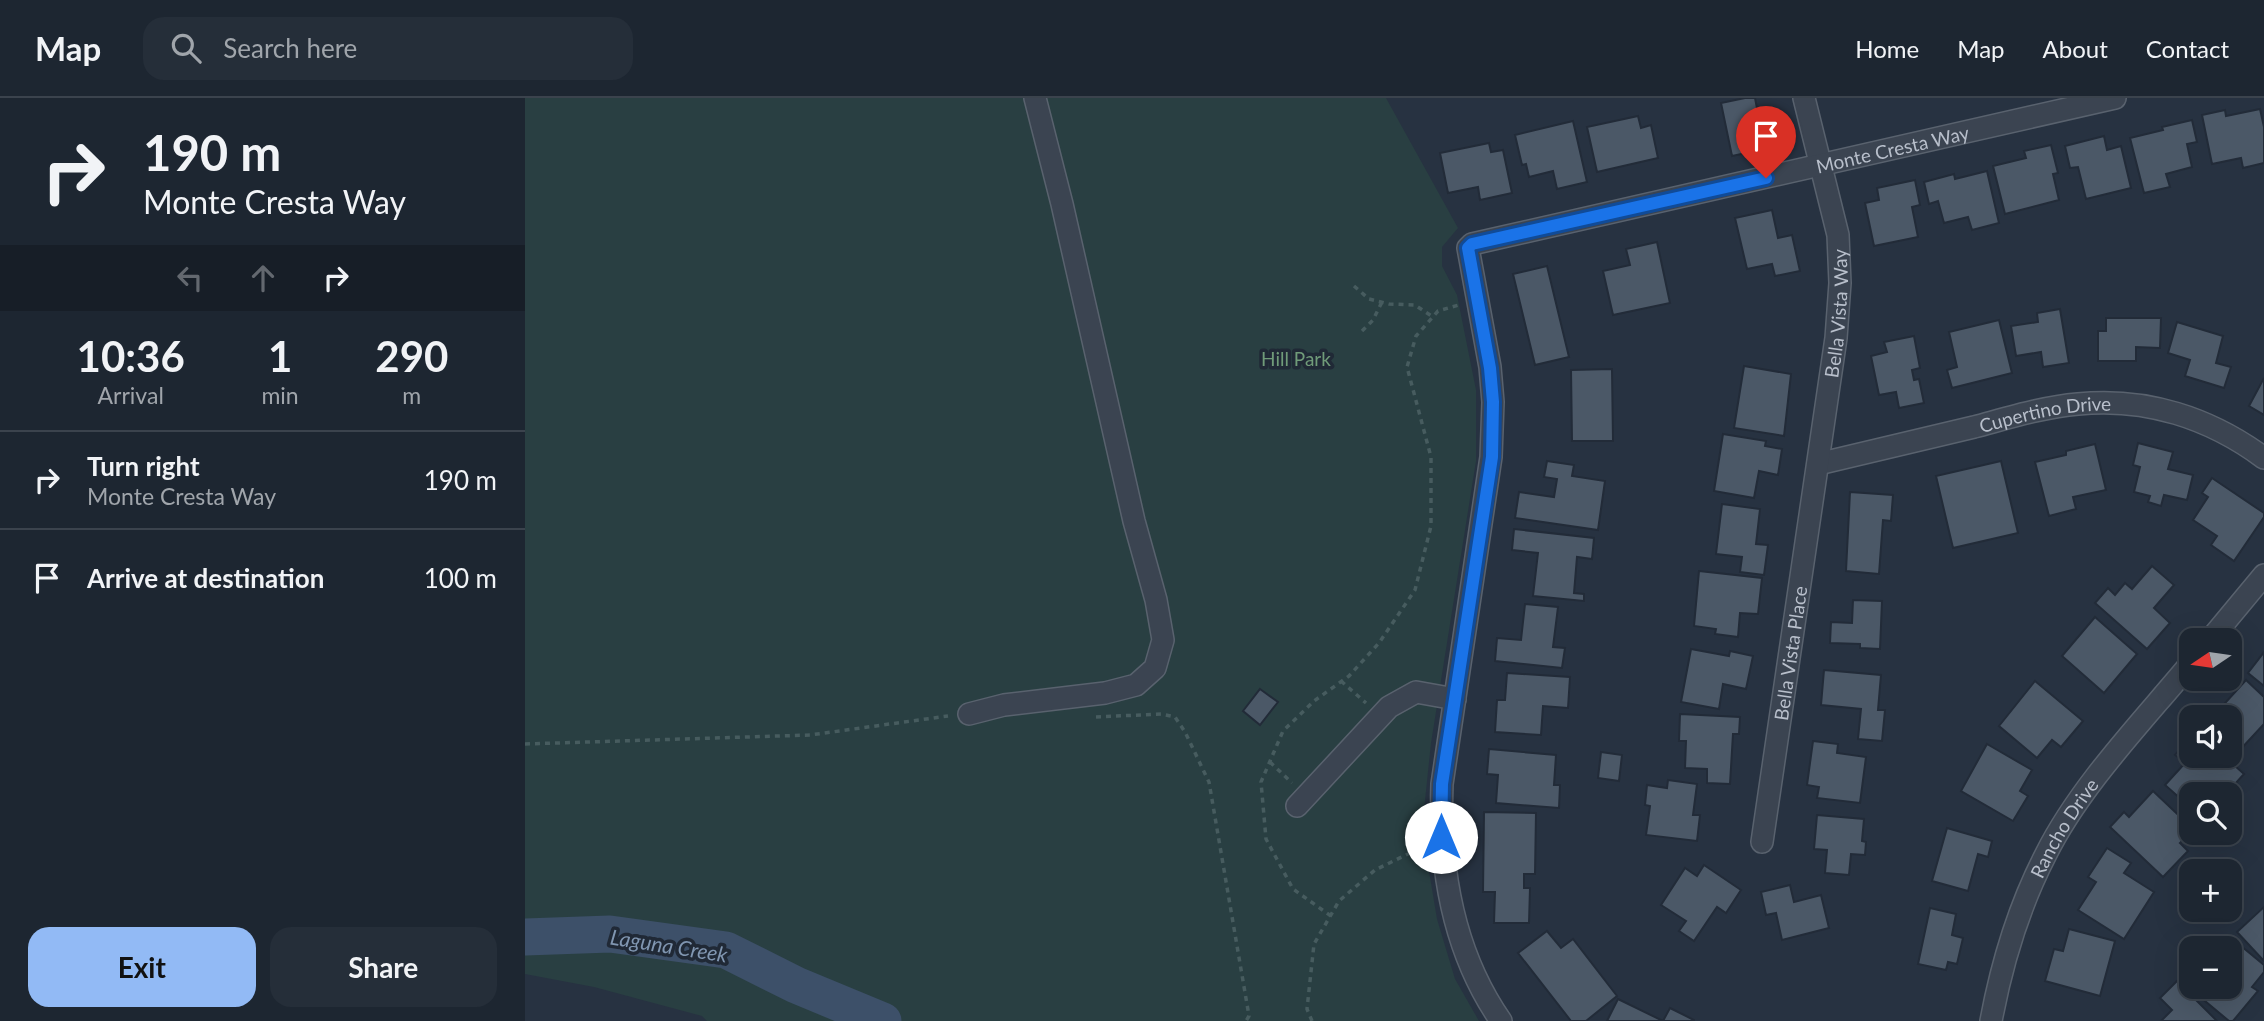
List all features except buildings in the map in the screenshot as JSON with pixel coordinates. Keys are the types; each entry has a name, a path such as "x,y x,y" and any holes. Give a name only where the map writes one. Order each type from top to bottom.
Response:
{"street":[{"path":"968,714 1004,705 1105,693 1136,685 1155,668 1163,640 1156,600 1134,521 1062,204 1035,98"},
{"name":"Bella Vista Way","path":"1804,98 1838,235 1840,283 1836,338 1818,464"},
{"name":"Monte Cresta Way","path":"1479,300 1468,248 1472,244 2115,98"},
{"path":"1479,300 1493,402 1492,457 1442,784 1443,852 1454,915 1471,965 1501,1021"},
{"name":"Cupertino Drive","path":"1818,464 2055,407 2101,402 2168,410 2211,425 2264,458"},
{"name":"Bella Vista Place","path":"1762,842 1818,464"},
{"path":"2220,628 2264,575"},
{"name":"Rancho Drive","path":"1991,1021 2007,948 2024,899 2046,852 2089,787 2179,678"},
{"path":"1302,801 1389,707 1416,692 1455,699"}],"path":[{"path":"1354,286 1369,299 1415,305 1433,317"},
{"path":"1331,916 1293,888 1266,839 1261,782 1283,731 1314,701 1341,681 1379,643 1415,590 1431,526 1430,457 1407,367 1416,336 1438,310 1479,300"},
{"path":"1362,331 1373,320 1382,302"},
{"path":"1341,681 1380,716"},
{"path":"525,744 810,735 968,714"},
{"path":"1096,717 1161,714 1175,717 1195,751 1209,782 1249,1020"},
{"path":"1270,762 1302,801"},
{"path":"1312,1021 1307,1009 1314,944 1339,901 1375,870 1412,852 1443,852"}],"green space":[{"name":"Hill Park","path":"525,98 1386,98 1458,228 1442,247 1442,266 1457,295 1476,390 1476,461 1431,743 1422,829 1437,919 1455,979 1479,1021 707,1021 702,1016 594,987 525,974"}],"waterway":[{"name":"Laguna Creek","path":"525,937 610,934 726,950 796,985 883,1021"}],"route":[{"path":"1441,837 1442,784 1492,457 1493,402 1487,341 1468,248 1472,244 1766,178"}]}
